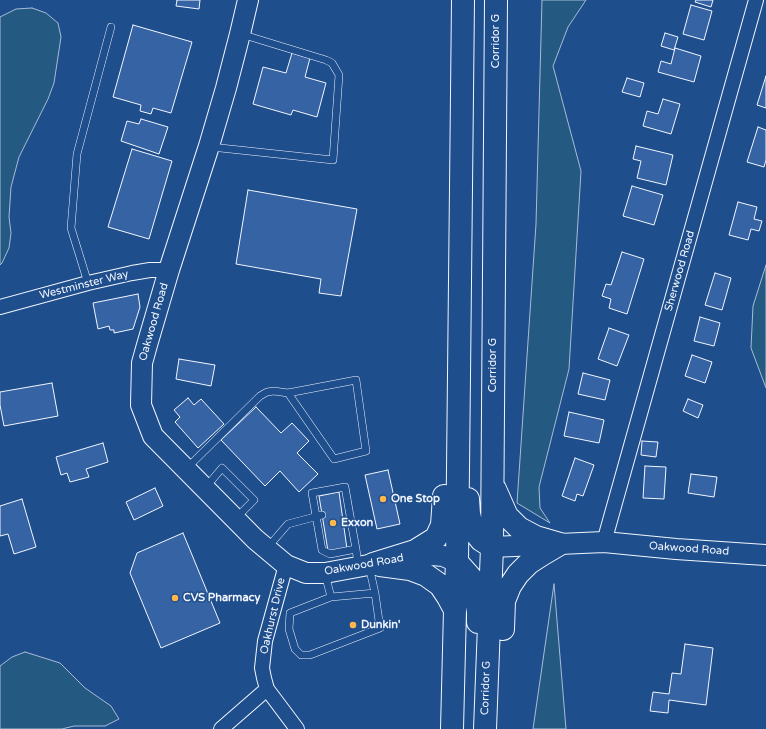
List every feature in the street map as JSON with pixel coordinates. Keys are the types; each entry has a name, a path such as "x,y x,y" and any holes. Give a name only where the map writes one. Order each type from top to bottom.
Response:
{"highway":[{"path":"452,729 457,562 463,0"},
{"name":"Corridor G","path":"485,729 492,547 496,0"},
{"path":"459,367 468,383 469,397 469,514 473,530 481,540 492,547"},
{"path":"364,561 415,550 436,538 442,525 444,507 445,393 447,380 459,367"},
{"path":"492,483 507,516 519,528 536,537 560,544"},
{"path":"498,729 504,601 510,586 518,574 529,563 560,544"},
{"path":"364,561 410,569 426,575 440,585 455,610"},
{"path":"457,562 473,580 478,612 477,729"}],"street":[{"name":"Oakwood Road","path":"248,0 226,88 169,270 142,363 141,405 153,436 255,539 286,565 306,573 325,574 364,561 417,556 444,556 457,562"},
{"name":"Sherwood Road","path":"604,542 756,0"},
{"name":"Westminster Way","path":"0,307 88,283 132,273 150,270 169,270"},
{"name":"Oakwood Road","path":"492,547 604,542 766,556"},
{"name":"Oakhurst Drive","path":"286,565 265,641 262,668 267,689 297,729"},
{"path":"221,729 267,689"}],"lane":[{"path":"88,283 70,228 75,169 77,154 111,27"},
{"path":"209,146 333,160 339,75 332,63 240,34"},
{"path":"186,469 260,396 267,392 274,391 288,393 356,380 366,451 334,459 288,393"},
{"path":"204,488 222,468 254,500 235,519"},
{"path":"364,561 330,554 322,550 323,535 312,493 345,487 345,510 364,561 375,593 380,628 310,655 301,655 295,649 289,629 290,613 331,597 375,593"},
{"path":"266,549 288,524 319,515"},
{"path":"345,531 352,529"},
{"path":"325,574 331,597"}],"shaded area":[{"path":"542,0 586,0 568,27 553,66 581,171 569,369 539,487 540,508 550,523 517,503 536,224"},
{"path":"32,8 46,13 58,23 61,37 54,83 48,99 19,157 11,187 9,217 11,233 9,248 0,265 0,17 16,9"},
{"path":"766,265 766,388 751,348 753,306"},
{"path":"554,584 566,729 533,729"},
{"path":"25,652 60,663 85,688 111,706 119,719 105,726 74,726 62,729 0,729 0,666 12,657"}],"building":[{"path":"177,0 200,0 199,9 176,6"},
{"path":"696,0 713,0 711,7 695,2"},
{"path":"691,5 712,11 704,40 683,34"},
{"path":"133,25 192,42 171,113 153,108 151,114 140,111 141,105 113,97"},
{"path":"665,33 678,37 674,50 661,46"},
{"path":"675,48 701,56 694,82 658,72 661,61 671,64"},
{"path":"292,53 310,58 305,77 326,83 317,117 293,110 291,115 253,104 263,67 286,73"},
{"path":"766,76 766,108 757,105"},
{"path":"627,78 644,83 640,97 622,92"},
{"path":"663,99 680,104 671,134 643,126 647,111 658,114"},
{"path":"141,119 168,127 159,154 121,141 127,121 139,124"},
{"path":"758,127 766,130 766,160 764,167 747,162"},
{"path":"636,146 673,155 666,185 637,178 641,161 633,159"},
{"path":"132,149 172,161 149,239 108,227"},
{"path":"632,186 663,195 654,225 623,216"},
{"path":"248,190 357,209 341,296 319,293 321,279 236,264"},
{"path":"738,202 757,207 754,219 762,221 759,231 751,229 748,240 729,235"},
{"path":"622,252 644,259 627,314 609,308 611,299 602,296 606,284 611,285"},
{"path":"715,273 731,278 722,310 705,305"},
{"path":"138,294 140,307 133,329 114,333 114,330 110,330 109,326 98,329 93,303"},
{"path":"700,317 720,323 714,346 694,341"},
{"path":"609,328 629,335 617,366 598,359"},
{"path":"692,355 712,362 705,383 685,376"},
{"path":"179,359 215,365 211,386 176,379"},
{"path":"583,373 610,380 605,400 578,394"},
{"path":"52,383 58,416 4,426 0,405 0,392"},
{"path":"188,398 194,405 201,399 224,424 198,448 175,422 180,417 174,410"},
{"path":"688,399 703,405 698,418 683,411"},
{"path":"256,407 281,433 292,423 309,441 297,453 318,474 299,492 280,471 265,486 221,440"},
{"path":"569,412 604,420 599,443 564,436"},
{"path":"642,441 658,442 656,457 641,455"},
{"path":"103,443 108,462 86,469 89,477 70,482 67,473 61,475 56,457"},
{"path":"575,458 594,465 583,496 577,494 575,501 562,496"},
{"path":"645,466 666,467 664,499 643,498"},
{"name":"One Stop","path":"388,470 400,524 377,529 365,475"},
{"path":"691,474 717,477 714,497 688,493"},
{"path":"155,488 163,506 134,520 126,502"},
{"name":"Exxon","path":"339,492 347,549 328,551 319,496"},
{"path":"22,499 36,547 14,554 8,534 0,536 0,506"},
{"name":"CVS Pharmacy","path":"183,533 220,623 161,648 130,573 137,553"},
{"path":"685,644 713,648 706,705 669,700 668,713 650,711 653,692 669,694 672,673 681,674"}],"place":[{"name":"One Stop","path":"383,499"},
{"name":"Exxon","path":"333,523"},
{"name":"CVS Pharmacy","path":"175,598"},
{"name":"Dunkin'","path":"353,625"}]}
